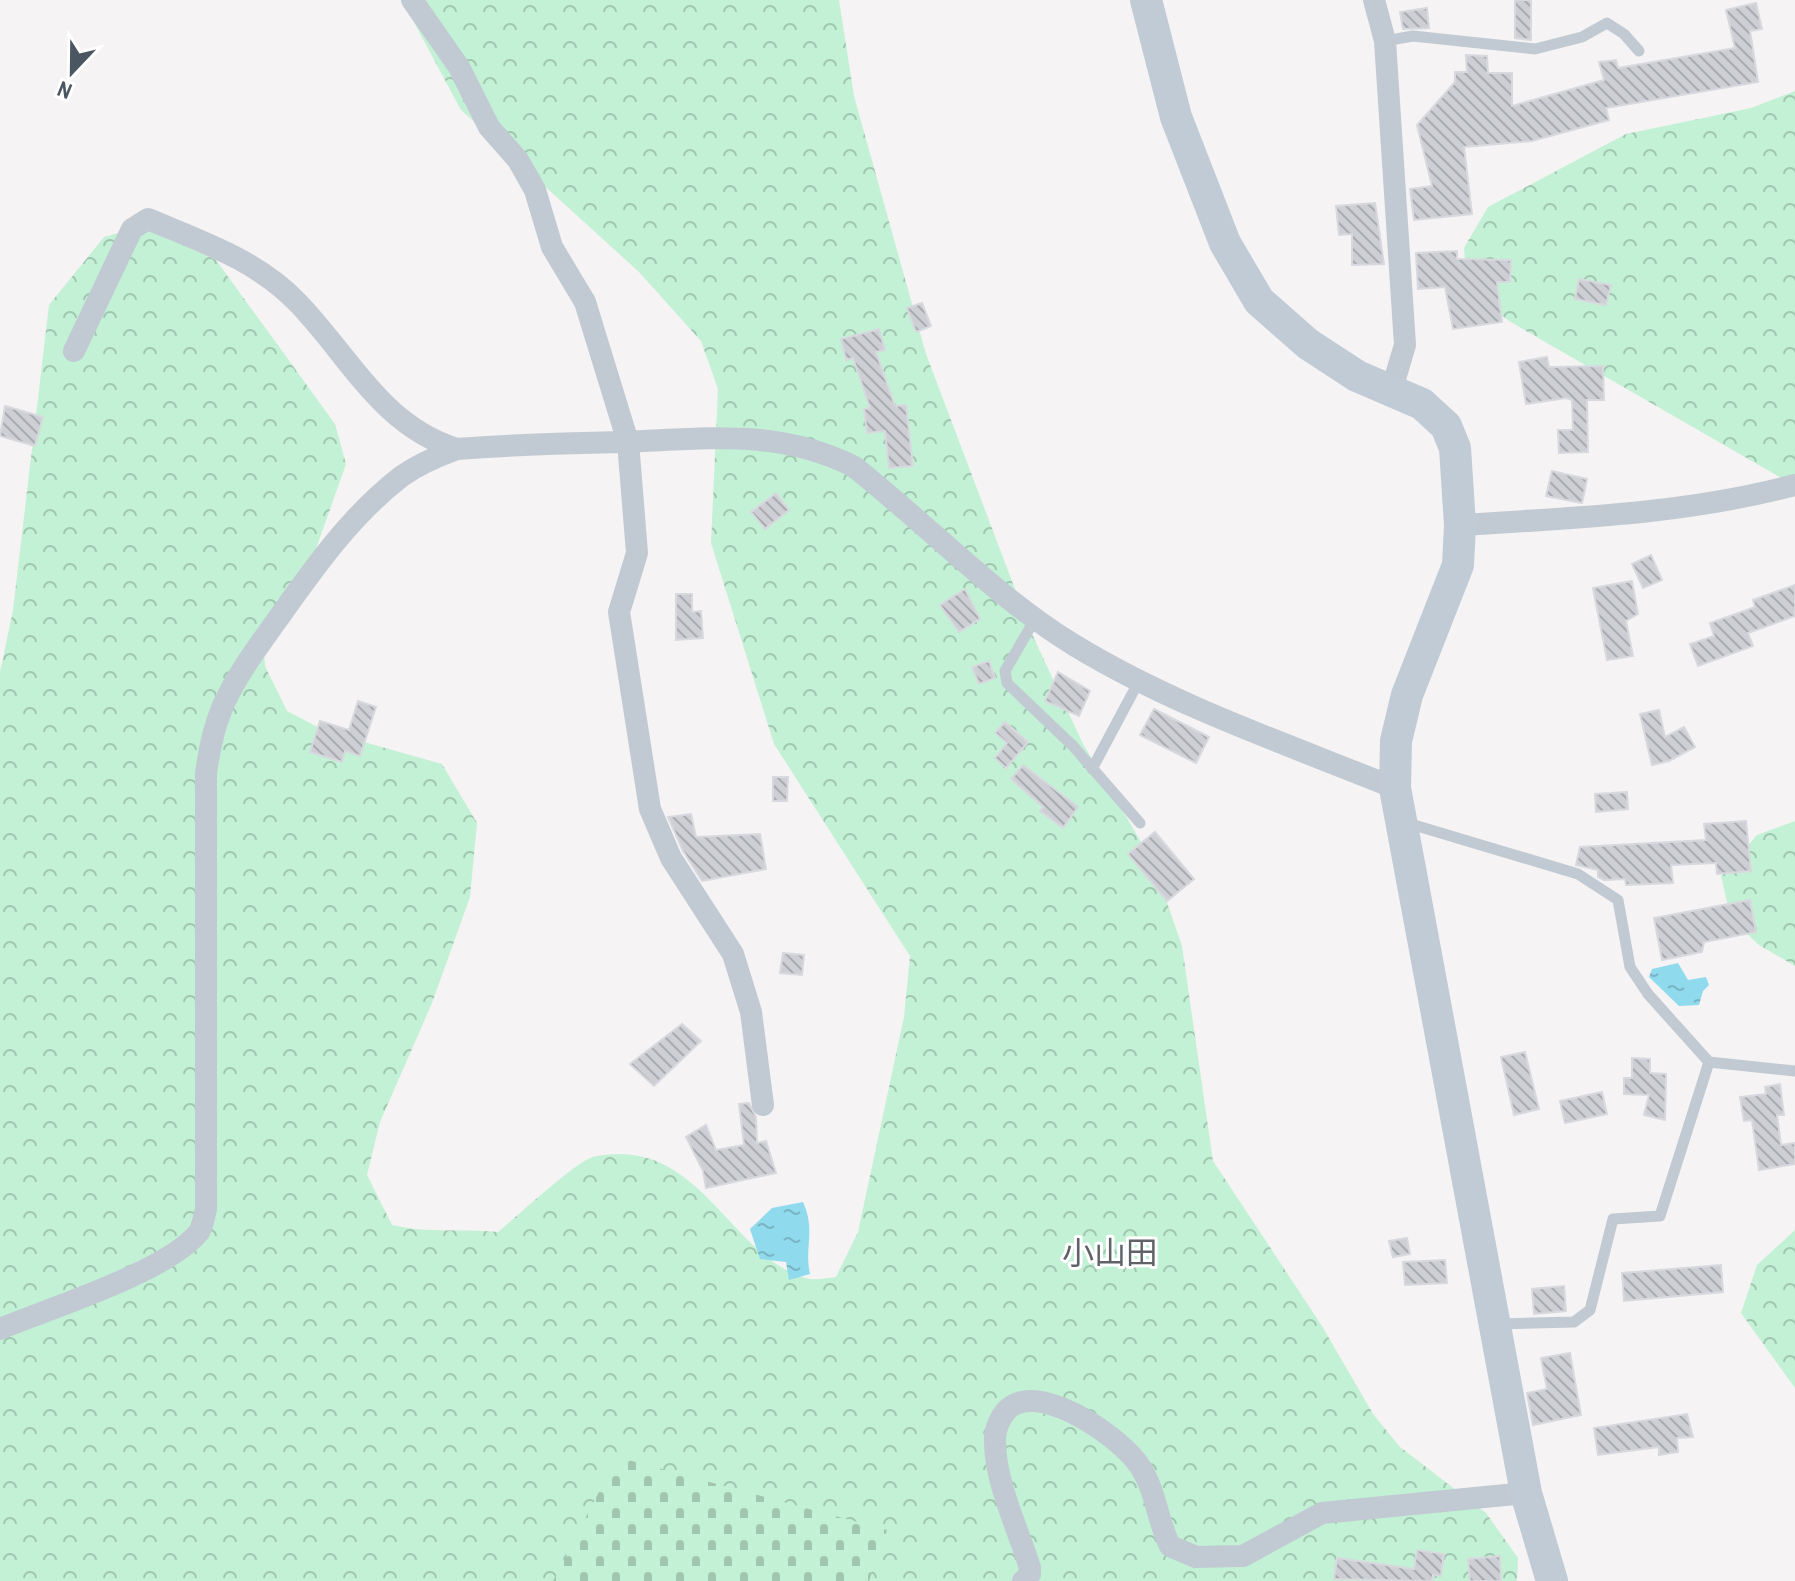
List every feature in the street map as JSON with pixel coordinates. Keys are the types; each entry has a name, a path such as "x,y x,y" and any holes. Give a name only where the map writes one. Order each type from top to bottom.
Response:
{"street":[{"path":"412,0 459,67 489,127 518,160 535,190 552,247 585,302 628,442 637,553 619,612 650,809 671,858 733,954 751,1012 763,1105"},
{"path":"1146,0 1176,117 1225,243 1259,301 1308,344 1357,376 1422,404 1446,426 1455,448 1460,525 1458,565 1407,695 1396,741 1395,788 1526,1493 1552,1581"},
{"path":"1374,0 1385,41 1395,170 1397,271 1405,345 1391,392"},
{"path":"74,351 132,229 148,219 227,252 272,280 298,302 353,373 398,418 434,442 457,449"},
{"path":"0,1329 130,1276 179,1251 201,1230 206,1209 206,774 211,739 223,705 257,649 324,555 356,518 402,476 426,461 457,449 730,438 796,443 827,453 853,466 909,510 1035,619 1139,681 1163,694 1395,788"},
{"path":"1460,525 1653,513 1742,498 1795,485"},
{"path":"1023,1581 1030,1574 1030,1568 998,1463 995,1435 1001,1417 1014,1402 1035,1398 1083,1418 1114,1440 1136,1461 1152,1489 1161,1529 1170,1546 1196,1557 1243,1556 1322,1513 1526,1493"}],"lane":[{"path":"1385,41 1413,36 1535,49 1582,37 1607,23 1624,34 1639,51"},
{"path":"1035,619 1005,671 1007,683 1140,823"},
{"path":"1092,769 1139,681"},
{"path":"1399,820 1578,874 1618,900 1630,967 1648,994 1709,1062 1795,1071"},
{"path":"1494,1324 1574,1322 1590,1310 1613,1219 1660,1216 1709,1062"}],"green space":[{"path":"402,0 839,0 854,96 926,354 1032,634 1083,744 1153,862 1182,946 1213,1161 1322,1326 1373,1414 1400,1447 1486,1513 1518,1558 1517,1581 0,1581 0,672 13,610 49,305 104,237 144,226 216,260 335,424 346,464 311,563 263,638 265,666 287,711 325,731 442,764 477,823 470,897 432,1003 380,1122 367,1175 392,1225 498,1232 585,1161 593,1157 629,1155 660,1163 686,1179 754,1246 778,1265 805,1278 836,1277 858,1232 904,1017 910,956 774,744 711,543 718,389 701,341 639,272 461,110"},
{"path":"1795,91 1795,486 1509,321 1467,288 1464,248 1488,207 1626,134 1751,108"},
{"path":"1795,821 1795,966 1759,945 1731,919 1721,876 1757,835"},
{"path":"1795,1230 1795,1388 1741,1313 1757,1265"},
{"path":"617,1457 887,1530 869,1581 553,1581"}],"water":[{"path":"1678,963 1688,980 1706,977 1709,985 1703,991 1699,1005 1679,1006 1649,977 1652,969"},
{"path":"803,1202 809,1222 810,1274 789,1280 786,1262 760,1259 750,1229 772,1208"}],"building":[{"path":"1515,0 1531,0 1531,40 1515,38"},
{"path":"1756,3 1762,29 1750,31 1758,82 1606,108 1609,120 1532,141 1464,147 1472,214 1414,220 1410,189 1432,186 1417,125 1455,82 1455,72 1467,72 1466,55 1487,56 1488,73 1512,73 1512,106 1604,80 1599,62 1616,60 1618,68 1735,48 1726,10"},
{"path":"1427,8 1429,28 1403,29 1400,12"},
{"path":"1375,203 1384,264 1352,265 1352,234 1339,235 1336,206"},
{"path":"1457,251 1457,259 1511,260 1510,282 1497,282 1502,322 1453,329 1445,287 1418,289 1416,253"},
{"path":"1579,279 1611,285 1606,305 1575,299"},
{"path":"922,303 931,326 916,332 907,308"},
{"path":"879,329 885,350 876,352 895,406 906,405 913,466 889,468 885,431 867,433 864,409 870,408 853,358 846,360 841,339"},
{"path":"1547,357 1549,367 1603,366 1604,400 1587,400 1588,452 1559,453 1558,430 1573,430 1572,400 1566,398 1526,404 1519,362"},
{"path":"5,406 43,417 35,446 0,436"},
{"path":"1552,471 1587,479 1582,503 1546,496"},
{"path":"776,493 789,510 765,529 751,512"},
{"path":"1651,555 1662,580 1643,588 1632,564"},
{"path":"1632,581 1638,614 1626,621 1633,656 1607,660 1593,588"},
{"path":"1795,585 1795,616 1748,633 1753,646 1698,666 1690,644 1714,636 1710,623 1755,607 1753,600"},
{"path":"965,589 980,619 959,632 940,605"},
{"path":"676,594 692,594 692,612 701,611 703,638 676,640"},
{"path":"989,661 995,678 979,684 972,667"},
{"path":"1058,672 1090,691 1079,716 1045,701"},
{"path":"358,701 376,707 360,756 345,751 342,762 310,752 320,721 349,730"},
{"path":"1154,709 1209,737 1196,763 1140,735"},
{"path":"1659,710 1665,737 1684,727 1695,747 1669,761 1652,765 1640,714"},
{"path":"1005,722 1028,742 1006,768 995,758 1007,743 995,733"},
{"path":"1023,765 1078,807 1063,828 1040,811 1043,807 1011,779"},
{"path":"773,777 788,777 787,801 773,801"},
{"path":"1627,792 1628,809 1596,812 1595,794"},
{"path":"691,814 696,837 760,834 766,869 702,881 683,851 668,817"},
{"path":"1746,821 1751,871 1717,874 1716,863 1671,865 1673,883 1626,885 1625,879 1604,880 1598,877 1598,870 1576,865 1580,847 1706,840 1704,824"},
{"path":"1155,832 1194,879 1167,901 1128,854"},
{"path":"1750,900 1756,932 1704,942 1702,952 1662,960 1654,918"},
{"path":"783,953 804,955 802,975 780,973"},
{"path":"682,1024 701,1041 654,1086 630,1064"},
{"path":"1525,1052 1539,1109 1514,1115 1501,1057"},
{"path":"1632,1058 1650,1059 1650,1073 1666,1074 1665,1120 1644,1115 1649,1095 1624,1094 1624,1078 1632,1078"},
{"path":"1780,1084 1784,1115 1777,1115 1781,1145 1795,1143 1795,1164 1759,1170 1752,1120 1744,1121 1740,1097 1766,1094 1765,1087"},
{"path":"1602,1092 1607,1114 1565,1123 1560,1101"},
{"path":"749,1103 756,1117 757,1143 766,1141 776,1173 706,1188 703,1171 686,1137 706,1125 716,1150 744,1145 739,1104"},
{"path":"1407,1238 1410,1254 1393,1257 1389,1241"},
{"path":"1445,1260 1447,1283 1405,1285 1403,1262"},
{"path":"1721,1265 1723,1292 1624,1301 1622,1273"},
{"path":"1564,1286 1566,1311 1534,1314 1532,1289"},
{"path":"1570,1353 1581,1415 1533,1425 1527,1393 1547,1389 1541,1358"},
{"path":"1687,1414 1693,1437 1677,1438 1678,1452 1659,1455 1659,1447 1598,1455 1594,1428"},
{"path":"1417,1550 1444,1554 1441,1576 1433,1575 1432,1581 1334,1579 1337,1558 1414,1569"},
{"path":"1500,1556 1501,1581 1470,1581 1468,1559"}],"district":[{"name":"小山田","path":"1110,1252"}]}
